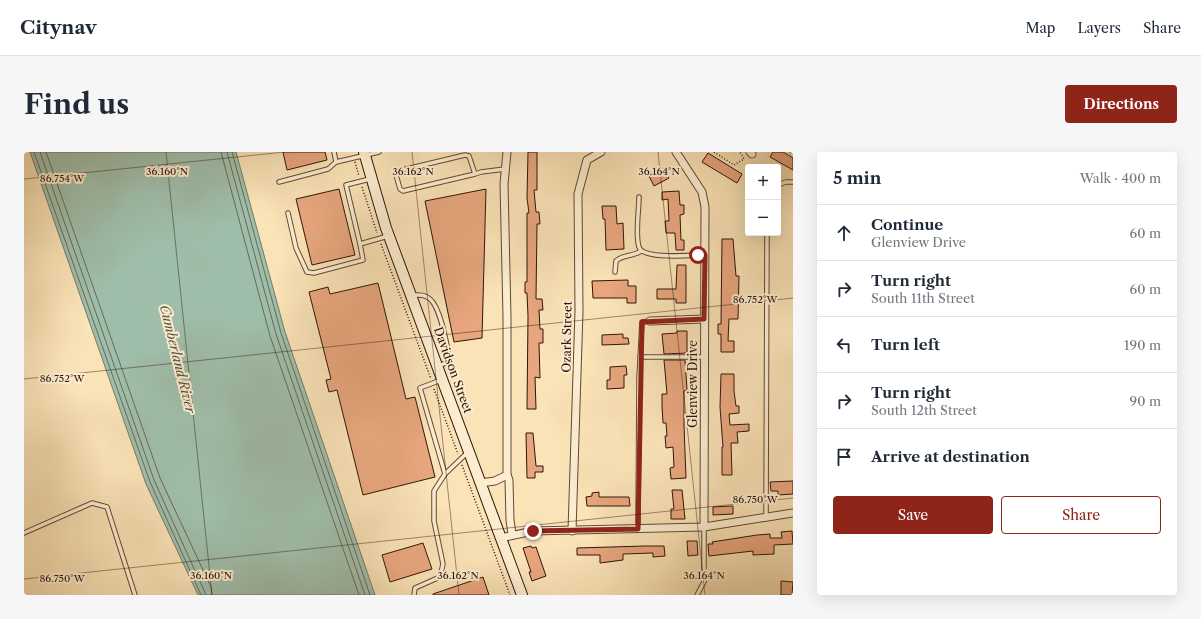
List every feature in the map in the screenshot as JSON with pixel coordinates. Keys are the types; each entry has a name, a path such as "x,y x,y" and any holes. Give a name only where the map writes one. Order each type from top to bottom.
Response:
{"street":[{"path":"506,152 507,475 509,480 510,520 512,534"},
{"name":"Ozark Street","path":"572,531 579,311 578,194 588,160 601,152"},
{"name":"Glenview Drive","path":"676,152 697,184 704,199 704,527"},
{"name":"Davidson Street","path":"365,154 389,236 522,595"},
{"path":"650,322 704,319"},
{"path":"480,483 495,481 507,475"},
{"path":"501,538 512,534 533,531 704,527 793,513"}],"lane":[{"path":"334,152 336,162"},
{"path":"279,182 328,169 336,162 365,154 379,152"},
{"path":"474,174 469,156 465,156 398,171 396,175 400,189 403,191 474,174 481,172 505,169"},
{"path":"288,213 296,248 307,272 314,273 363,260 346,185 371,178"},
{"path":"781,184 793,182"},
{"path":"639,197 638,242 644,253 655,255 705,255"},
{"path":"360,244 389,236"},
{"path":"766,517 767,236"},
{"path":"615,272 616,261 620,258 634,256 641,250"},
{"path":"411,295 422,295 431,300 440,318 450,361 438,366"},
{"path":"638,529 640,357 642,322 650,322"},
{"path":"640,357 704,357"},
{"path":"442,380 420,388 445,474"},
{"path":"414,595 415,588 440,577 443,564 434,521 434,490 445,474 469,451"},
{"path":"24,533 92,503 107,507 135,595"},
{"path":"697,595 704,582 704,527"}],"path":[{"path":"714,152 734,165 744,159 740,152"},
{"path":"354,158 368,210 510,595"}],"water":[{"name":"Cumberland River","path":"30,152 236,152 285,332 375,595 198,595 146,484"}],"building":[{"path":"283,152 325,152 327,160 287,170"},
{"path":"528,152 537,152 537,190 534,190 536,212 539,212 540,224 537,224 536,299 542,299 543,310 539,310 540,329 543,329 543,343 539,343 540,378 535,377 536,409 527,409 528,316 525,282 527,282 527,213 529,213 527,198"},
{"path":"773,152 783,152 793,158 793,170 770,157"},
{"path":"708,153 742,174 737,183 702,162"},
{"path":"663,168 669,178 654,186 649,176"},
{"path":"339,189 355,255 312,265 296,199"},
{"path":"486,189 482,338 454,342 425,201"},
{"path":"679,191 680,205 684,205 684,214 680,215 681,240 684,240 684,250 676,250 675,233 666,233 665,221 669,221 668,199 662,200 662,192"},
{"path":"602,206 616,206 617,224 623,223 624,249 606,250 605,219 603,219"},
{"path":"722,239 733,239 736,276 739,276 738,319 729,319 728,341 734,341 734,352 721,352 721,334 718,334 718,324 721,324"},
{"path":"677,265 686,265 686,303 676,303 676,299 657,299 657,289 676,289"},
{"path":"628,280 628,286 636,286 636,303 627,303 627,298 593,298 592,281"},
{"path":"378,283 406,399 415,397 435,477 363,495 337,390 329,392 326,380 331,379 309,292 328,287 330,294"},
{"path":"677,331 687,331 687,353 664,354 662,334 677,333"},
{"path":"623,334 623,338 628,338 629,344 602,345 602,335"},
{"path":"664,360 685,360 687,390 684,391 686,478 671,479 670,468 674,467 673,447 666,448 666,423 663,423 662,406 662,394 667,394"},
{"path":"626,366 627,375 624,375 624,388 607,389 607,380 610,380 610,367"},
{"path":"721,374 734,374 734,391 736,406 739,406 739,413 729,414 730,425 749,424 749,431 737,432 738,443 731,443 732,475 722,475 723,447 720,407"},
{"path":"526,433 533,433 536,466 543,466 543,472 535,472 535,478 527,478"},
{"path":"793,481 793,494 778,495 778,491 771,491 770,482"},
{"path":"672,490 682,490 685,519 671,519 671,509 674,509"},
{"path":"599,492 599,497 629,497 630,506 587,506 586,497 592,496 592,493"},
{"path":"733,506 733,514 713,515 713,507"},
{"path":"792,531 793,544 774,545 774,554 753,555 753,551 709,556 708,544 713,544 712,542 770,534 770,538 782,538 781,532"},
{"path":"687,541 697,541 698,555 688,556"},
{"path":"423,543 432,569 390,582 382,555"},
{"path":"531,546 532,548 536,547 546,576 532,581 529,572 531,572 523,548"},
{"path":"664,546 665,556 653,557 653,553 623,554 623,560 600,563 600,555 577,555 577,548"},
{"path":"483,577 489,595 433,595 433,594"},
{"path":"781,581 793,582 792,595 781,595"}],"route":[{"path":"533,531 638,529 639,378 642,322 704,319 705,255 698,255"}]}
